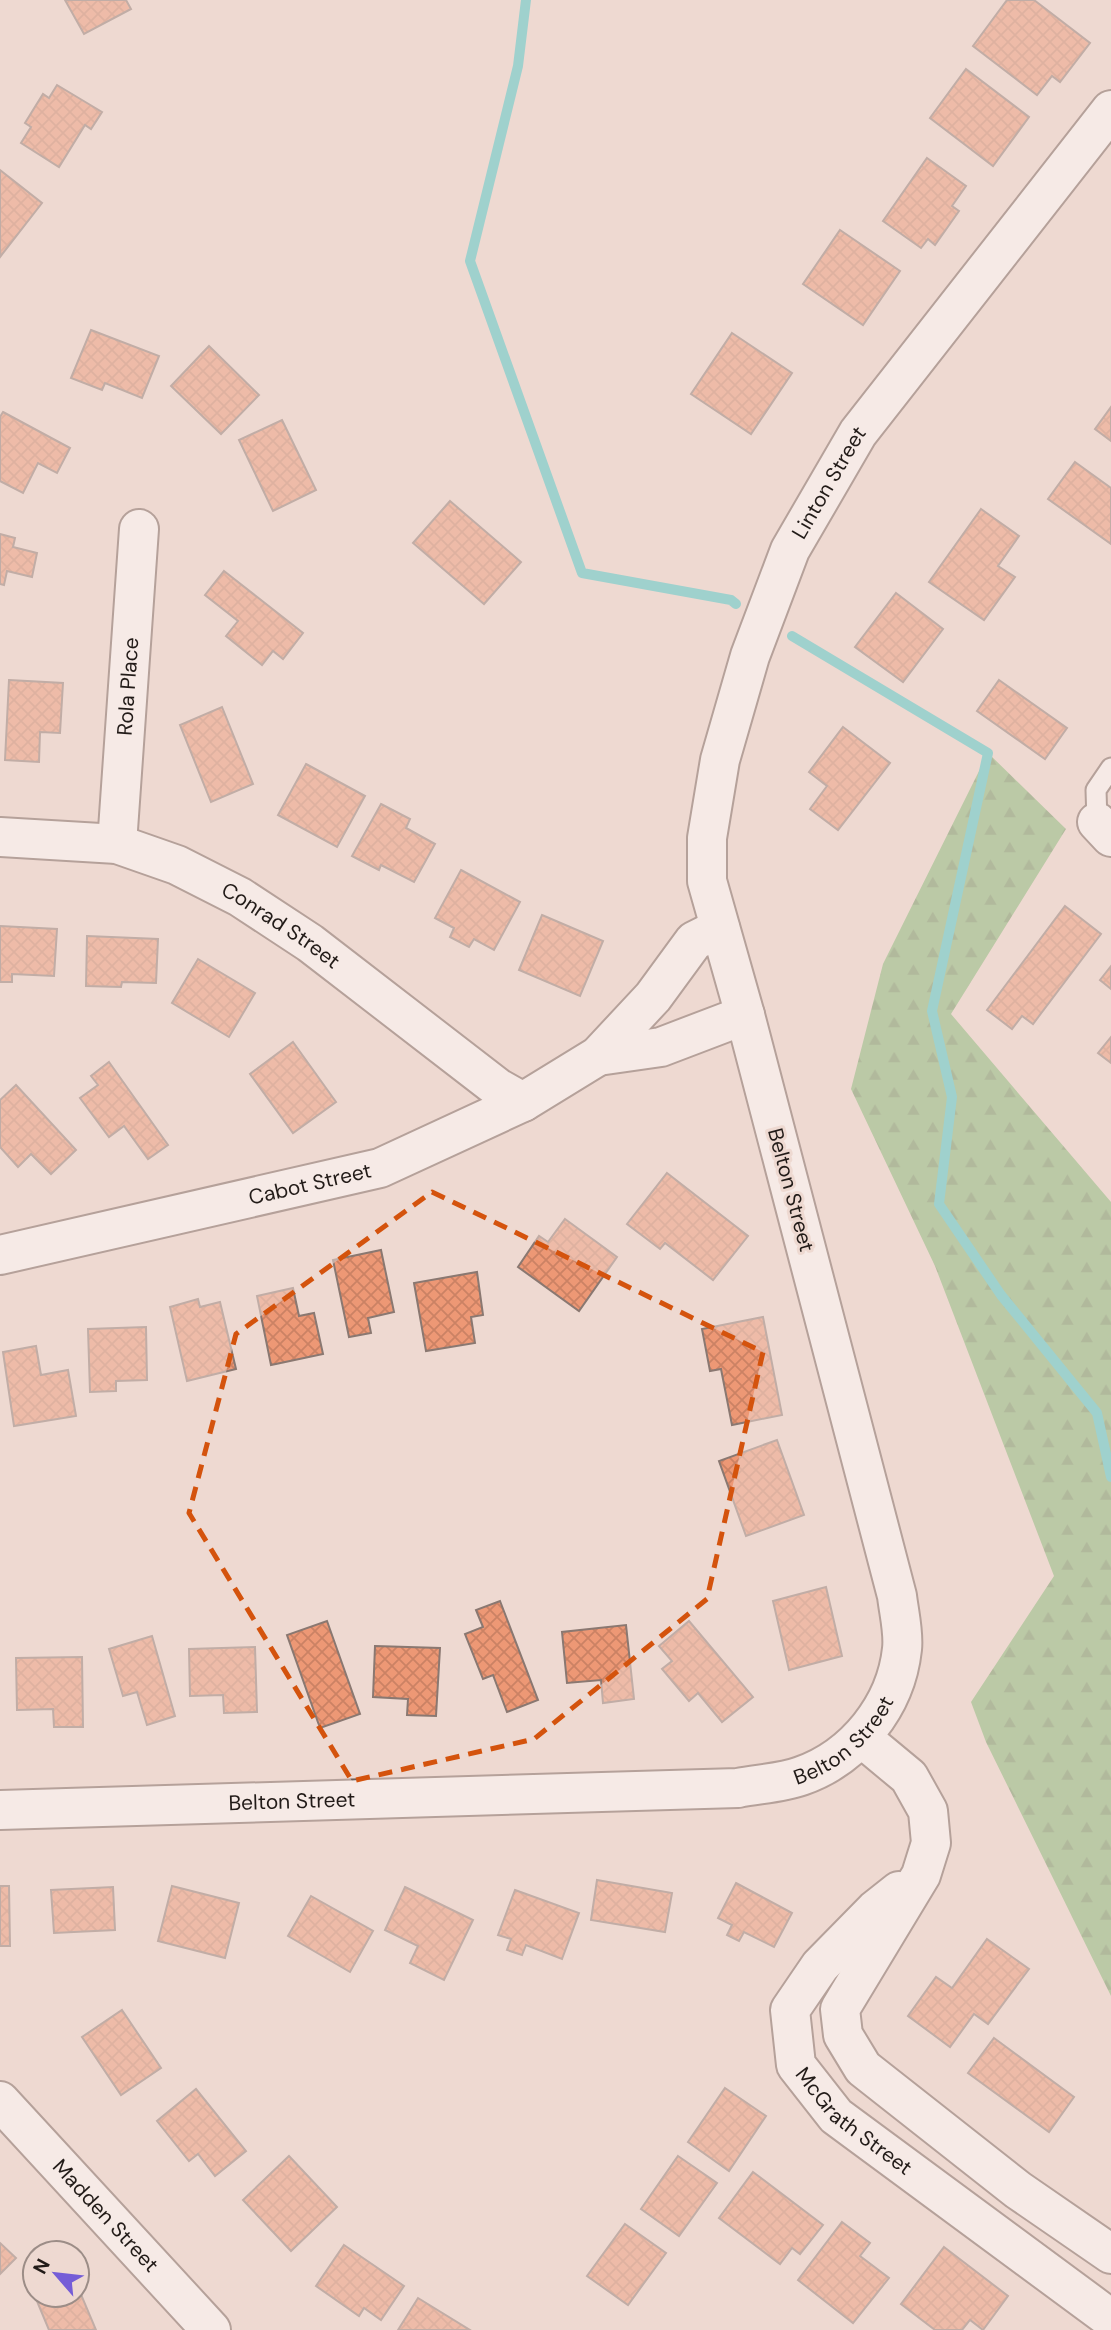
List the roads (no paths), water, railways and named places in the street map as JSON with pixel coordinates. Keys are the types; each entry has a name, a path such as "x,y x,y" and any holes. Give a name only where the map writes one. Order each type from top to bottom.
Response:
{"street":[{"name":"Linton Street","path":"720,928 707,881 707,838 720,761 750,656 790,550 858,433 1111,110"},
{"name":"Rola Place","path":"117,844 139,529"},
{"name":"Conrad Street","path":"0,837 117,844 177,865 240,897 310,943 498,1088 523,1102"},
{"name":"Belton Street","path":"0,1810 738,1787 800,1777 832,1761 862,1738 890,1698 903,1648 897,1596 720,928"},
{"name":"Cabot Street","path":"0,1255 380,1168 523,1102 598,1056 653,997 694,941 720,928"},
{"name":"Cabot Street","path":"598,1056 661,1047 745,1015"},
{"name":"McGrath Street","path":"862,1738 909,1777 928,1811 931,1843 921,1875 840,2009 843,2035 863,2068 1018,2190 1111,2254"},
{"name":"McGrath Street","path":"921,1875 875,1910 829,1956 790,2010 796,2066 836,2116 1111,2319"},
{"name":"Madden Street","path":"0,2101 211,2330"}],"lane":[{"path":"1104,829 1096,790 1111,768"}],"waterway":[{"path":"526,0 518,66 470,261 582,573 731,600 736,604"},
{"path":"792,636 988,753 932,1011 952,1097 939,1204 1001,1295 1097,1413 1111,1477"}]}
